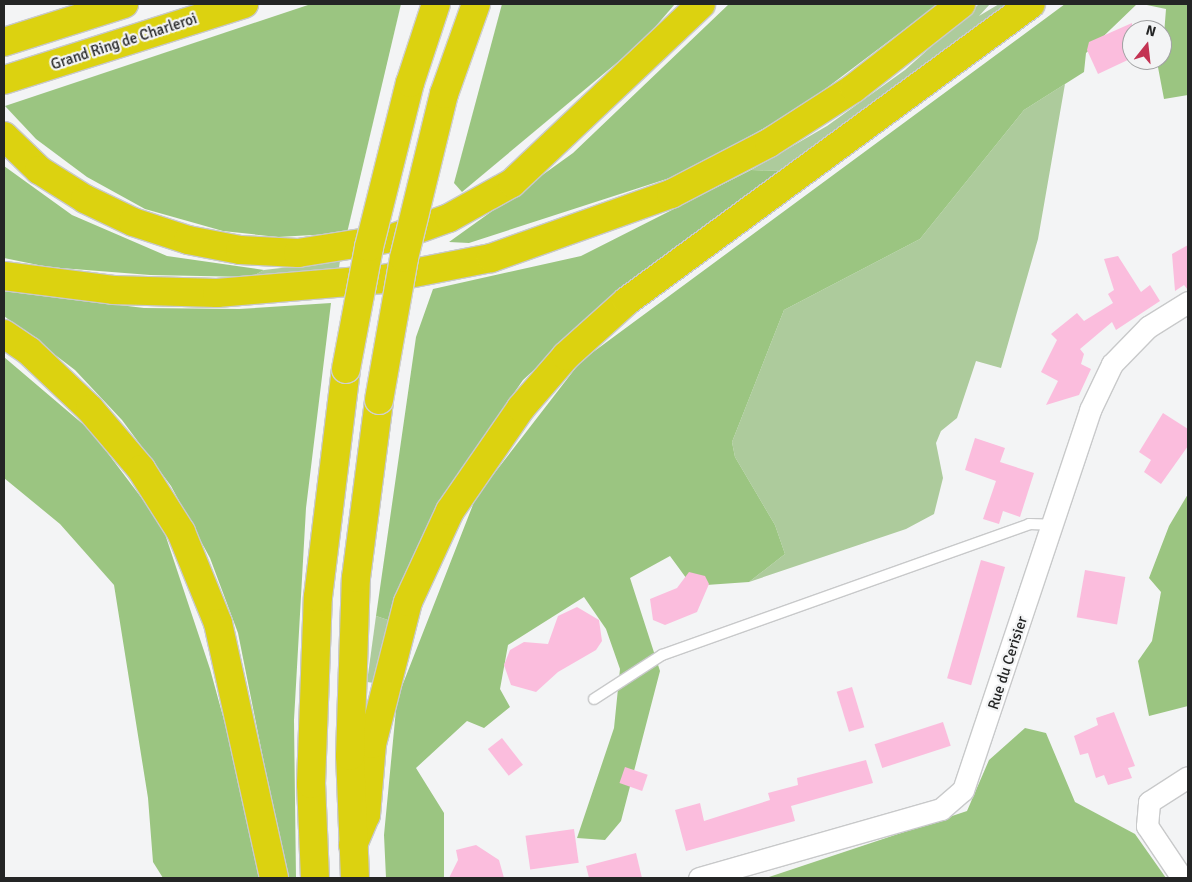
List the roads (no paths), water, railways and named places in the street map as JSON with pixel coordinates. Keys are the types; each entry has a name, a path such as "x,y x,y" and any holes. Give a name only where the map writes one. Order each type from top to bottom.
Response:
{"highway":[{"path":"4,42 124,4"},
{"name":"Grand Ring de Charleroi","path":"4,80 244,4"},
{"path":"315,878 311,784 318,597 346,369 369,247 410,83 436,4"},
{"path":"355,878 350,756 356,578 379,400 404,258 444,94 476,4"},
{"path":"4,136 39,170 133,222 240,250 298,253 393,238 449,218 512,183 701,4"},
{"path":"4,276 113,290 217,293 383,279 491,258 671,194 769,143 854,88 962,4"},
{"path":"353,846 366,814 372,744 408,602 450,511 521,408 566,356 627,301 1031,4"},
{"path":"4,334 29,351 90,409 141,469 181,532 218,623 274,878"}],"street":[{"name":"Rue du Cerisier","path":"699,878 941,809 963,790 1090,410 1112,364 1148,327 1188,302"},
{"path":"1182,878 1147,826 1149,802 1188,777"}],"lane":[{"path":"594,699 662,655 1029,524 1052,525"}]}
